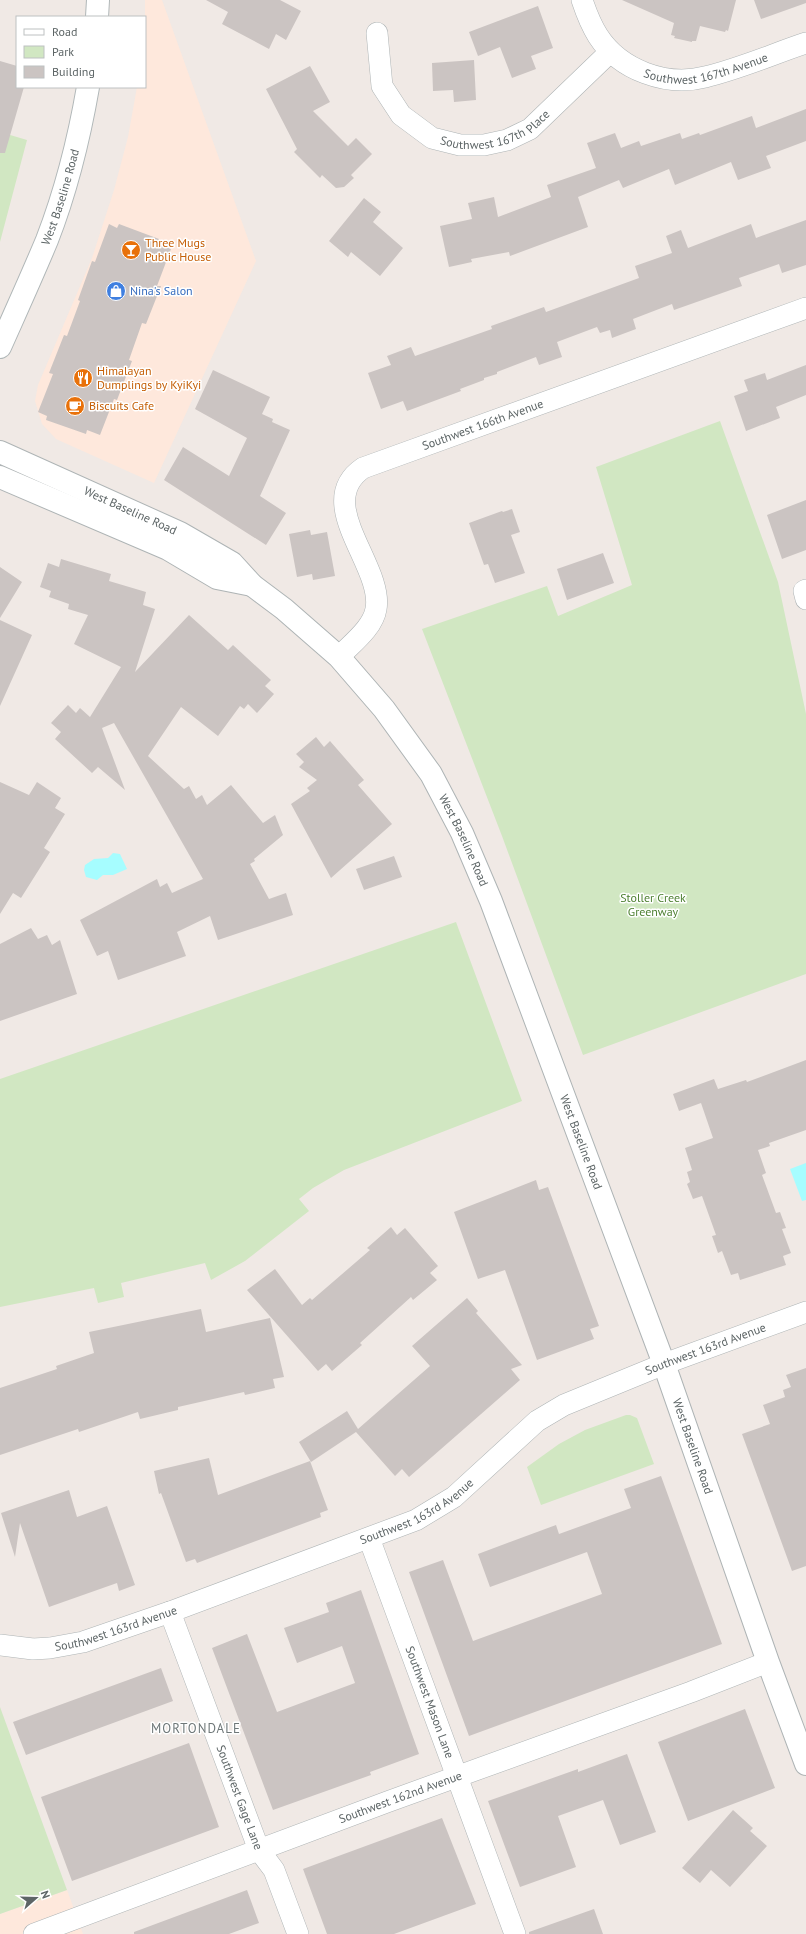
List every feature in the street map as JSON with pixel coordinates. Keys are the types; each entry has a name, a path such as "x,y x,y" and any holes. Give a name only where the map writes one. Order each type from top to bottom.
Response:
{"street":[{"path":"97,16 98,0"},
{"name":"Southwest 167th Avenue","path":"582,0 589,20 598,36 610,52 637,71 674,80 704,78 806,43"},
{"name":"Southwest 167th Place","path":"377,33 382,86 401,115 432,138 460,145 484,145 500,142 530,129 610,52"},
{"name":"West Baseline Road","path":"0,347 47,240 59,206 77,144 88,88"},
{"name":"Southwest 166th Avenue","path":"339,657 360,635 371,621 376,610 376,602 371,580 345,511 345,491 348,482 354,474 363,468 806,308"},
{"name":"West Baseline Road","path":"0,452 180,533 232,563 252,585 284,609 339,657 360,680 406,738 430,774 462,833 491,901 664,1364 768,1662 806,1764"},
{"name":"West Baseline Road","path":"0,477 168,549 217,578 252,585"},
{"name":"Southwest 163rd Avenue","path":"0,1645 33,1649 67,1645 101,1636 170,1612 416,1520 454,1497 537,1421 558,1409 664,1364 806,1312"},
{"name":"Southwest Mason Lane","path":"369,1538 515,1934"},
{"name":"Southwest Gage Lane","path":"170,1612 259,1850 274,1870 298,1934"},
{"name":"Southwest 162nd Avenue","path":"34,1934 691,1692 768,1662"}],"shaded area":[{"path":"145,0 162,0 256,261 154,483 56,439 42,424 35,401 38,385 92,258 114,190 128,137 137,88 146,88"},
{"path":"67,1890 83,1934 0,1934 0,1914"}],"green space":[{"path":"0,132 27,140 0,242"},
{"name":"Stoller Creek Greenway","path":"720,421 778,582 806,714 806,974 583,1055 502,836 422,629 547,586 558,616 632,585 596,467"},
{"path":"456,922 522,1101 344,1170 313,1188 299,1199 309,1211 245,1261 211,1280 205,1263 121,1283 124,1297 98,1303 94,1288 0,1307 0,1079"},
{"path":"626,1415 637,1418 654,1464 541,1505 527,1467 559,1444 585,1430"},
{"path":"0,1707 67,1890 0,1914"}],"water":[{"path":"113,853 120,854 127,869 113,875 103,875 97,880 86,877 84,870 85,865 94,859 108,858"},
{"path":"806,1163 806,1200 802,1201 790,1169"}],"building":[{"path":"206,0 280,0 301,11 286,40 276,34 269,49 222,24 228,12"},
{"path":"622,0 736,0 728,31 726,30 725,32 700,26 696,41 692,42 674,38 675,36 671,35 674,23"},
{"path":"754,0 806,0 806,3 761,19"},
{"path":"538,6 553,48 531,56 536,69 512,78 500,47 478,56 469,32"},
{"path":"474,60 476,100 454,102 453,90 433,91 432,63"},
{"path":"0,61 16,66 16,88 24,88 5,153 0,153"},
{"path":"310,66 330,102 313,111 348,146 356,138 372,154 351,175 354,178 344,187 336,188 322,175 320,178 294,152 297,149 266,89"},
{"path":"806,109 806,141 766,156 771,168 738,180 731,162 675,185 669,169 623,188 619,180 578,197 588,227 510,256 509,252 471,259 472,262 449,267 440,226 472,219 468,203 494,197 498,217 551,197 547,185 596,168 587,143 615,133 621,148 639,141 641,146 680,133 682,139 699,133 700,135 752,116 756,128"},
{"path":"364,198 381,212 373,222 403,248 380,276 351,252 348,257 329,241"},
{"path":"806,220 806,265 782,273 779,264 739,278 742,286 674,310 672,304 633,319 636,329 612,338 610,330 600,333 597,327 557,342 562,357 539,365 536,357 497,372 497,374 484,378 484,380 460,389 461,391 407,411 403,401 381,409 368,373 391,365 387,356 411,347 415,356 492,329 491,326 544,307 546,312 639,278 635,266 672,253 666,236 681,230 688,248 751,224 756,238"},
{"path":"109,224 117,228 119,224 159,239 157,244 171,249 157,286 161,286 146,324 142,323 129,360 132,361 117,400 114,399 100,435 87,430 86,434 46,420 47,416 38,412 53,374 49,373 64,335 67,336 80,301 78,300 92,261 95,262"},
{"path":"806,365 806,395 776,407 780,418 746,431 734,396 748,391 744,380 765,373 767,380"},
{"path":"213,370 270,397 262,414 273,419 272,422 290,430 260,496 286,513 266,545 164,480 183,447 229,476 247,438 195,409"},
{"path":"806,500 806,550 782,559 767,515"},
{"path":"512,509 520,532 511,535 525,573 495,583 488,564 484,565 469,523"},
{"path":"310,530 311,535 327,532 335,576 313,580 312,574 297,577 289,534"},
{"path":"603,553 614,583 567,600 557,569"},
{"path":"61,559 111,574 109,581 146,592 143,605 155,609 135,672 189,615 228,650 233,645 271,680 265,686 274,694 257,713 248,704 244,709 240,706 218,736 181,707 148,756 184,789 189,786 196,799 202,795 207,805 231,785 263,823 275,815 283,835 250,864 269,899 286,893 293,915 218,940 210,916 177,932 186,956 118,980 108,951 97,956 80,920 157,879 160,887 167,883 172,893 203,879 114,723 102,728 125,790 98,767 92,773 55,739 61,732 51,723 68,705 76,713 80,708 90,717 121,667 74,644 88,615 68,609 69,604 49,597 51,591 40,587 48,563 59,567"},
{"path":"0,567 22,582 0,618"},
{"path":"0,620 32,635 0,706"},
{"path":"316,737 324,747 330,741 364,780 358,785 392,824 331,878 291,804 310,791 307,788 317,780 299,767 304,762 296,754"},
{"path":"0,782 29,795 37,782 61,798 55,808 65,814 44,848 50,852 21,898 13,893 0,914"},
{"path":"394,856 402,877 364,890 356,869"},
{"path":"31,928 38,939 47,935 52,945 60,940 77,994 0,1021 0,944"},
{"path":"806,1060 806,1130 769,1143 770,1146 758,1150 766,1173 762,1175 776,1213 780,1212 786,1228 782,1229 791,1253 783,1256 786,1265 740,1280 738,1273 731,1275 722,1251 718,1253 712,1236 716,1235 702,1196 693,1199 687,1184 690,1182 687,1172 692,1170 685,1148 713,1138 701,1103 679,1111 673,1094 714,1079 718,1089 746,1080 747,1082"},
{"path":"536,1180 539,1190 548,1187 599,1326 590,1329 594,1339 537,1360 505,1270 478,1279 454,1212"},
{"path":"391,1227 397,1235 405,1228 438,1266 430,1273 437,1280 413,1300 411,1297 360,1343 362,1345 332,1371 326,1364 318,1371 247,1290 275,1269 302,1305 310,1298 312,1300 370,1250 367,1248"},
{"path":"467,1298 478,1311 476,1313 522,1365 511,1369 520,1380 409,1477 402,1469 395,1476 356,1432 311,1462 299,1442 347,1411 358,1429 430,1366 412,1346"},
{"path":"201,1309 206,1332 270,1318 284,1377 273,1379 275,1388 245,1395 244,1392 178,1407 178,1410 140,1419 138,1412 79,1432 78,1429 0,1455 0,1388 57,1369 56,1366 94,1353 89,1332"},
{"path":"806,1368 806,1566 792,1571 742,1434 770,1424 763,1405 785,1397 783,1390 791,1387 786,1375"},
{"path":"209,1458 218,1495 310,1461 328,1510 320,1513 321,1517 197,1563 195,1559 186,1562 161,1493 159,1494 154,1471"},
{"path":"661,1476 722,1644 469,1736 409,1572 443,1560 473,1641 602,1594 587,1552 490,1587 478,1554 556,1525 559,1534 631,1508 624,1489"},
{"path":"69,1490 77,1517 107,1506 135,1585 119,1591 117,1583 49,1607 20,1523 15,1557 1,1513"},
{"path":"361,1590 419,1754 370,1772 371,1775 273,1810 212,1648 247,1634 277,1712 355,1683 342,1646 297,1663 284,1628 329,1612 326,1603"},
{"path":"161,1668 173,1701 26,1755 13,1722"},
{"path":"745,1709 775,1788 688,1821 658,1742"},
{"path":"189,1743 219,1827 72,1881 41,1797"},
{"path":"627,1754 656,1832 620,1845 603,1800 558,1816 576,1867 520,1887 488,1801 578,1769 578,1772"},
{"path":"733,1810 753,1828 750,1831 767,1846 730,1887 711,1870 700,1883 682,1868"},
{"path":"442,1818 476,1904 394,1934 327,1934 303,1869"},
{"path":"247,1890 259,1923 229,1934 134,1934 134,1932"},
{"path":"594,1909 603,1934 529,1934 529,1932"}],"place":[{"name":"Three Mugs Public House","path":"131,250"},
{"name":"Nina's Salon","path":"116,291"},
{"name":"Himalayan Dumplings by KyiKyi","path":"83,378"},
{"name":"Biscuits Cafe","path":"75,406"}],"district":[{"name":"MORTONDALE","path":"196,1728"}]}
